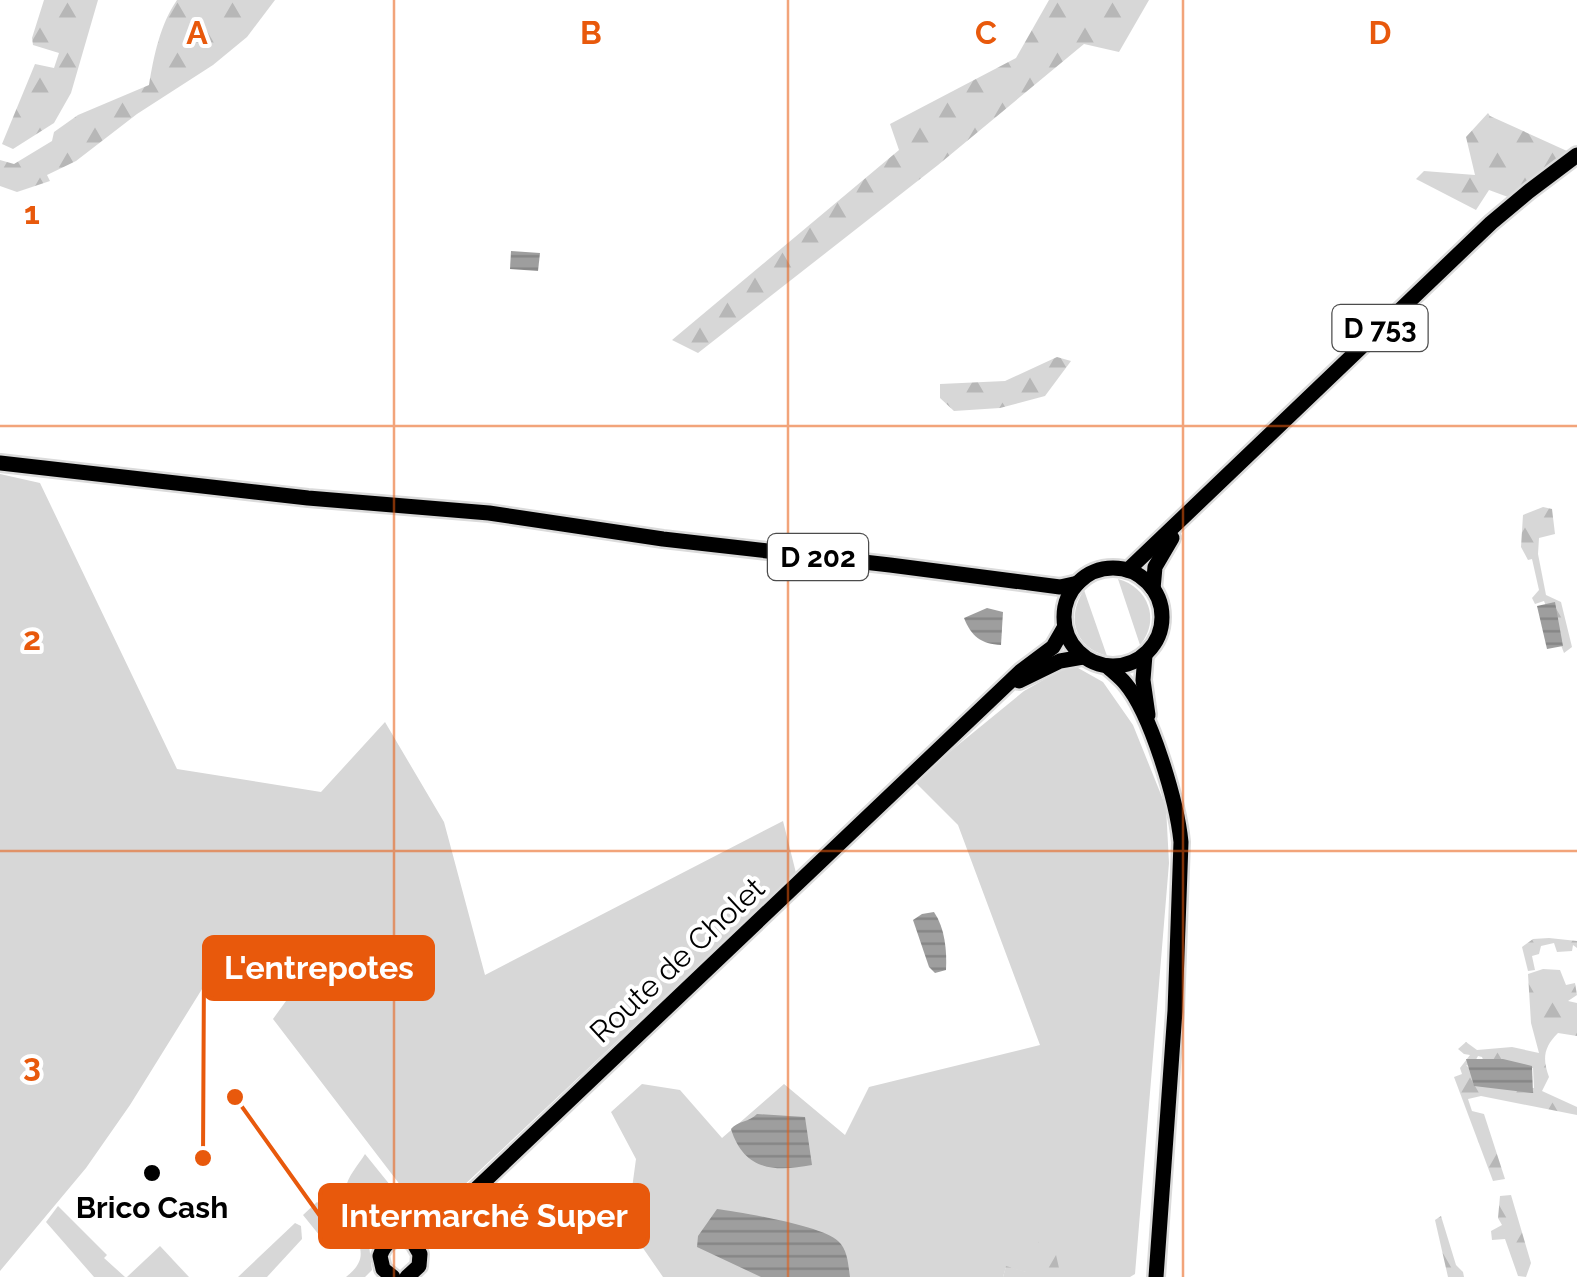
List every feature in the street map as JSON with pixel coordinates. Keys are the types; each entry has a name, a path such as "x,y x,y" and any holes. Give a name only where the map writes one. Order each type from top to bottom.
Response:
{"main road":[{"name":"D 753","path":"1128,570 1491,223 1577,155"},
{"name":"D 202","path":"0,463 368,504 508,526 616,533 1060,587 1078,583"},
{"name":"D 753","path":"1154,589 1155,567 1191,510"},
{"path":"1107,666 1131,663 1145,655 1160,630 1160,602 1154,589 1128,570 1101,570 1078,583 1064,608 1064,628 1083,657 1107,666 1126,684 1151,734 1179,816 1182,857 1175,1011 1156,1277"},
{"name":"D 202","path":"1021,582 1064,608"},
{"path":"995,698 1020,671 1052,646 1064,628"},
{"path":"1145,655 1143,680 1151,734"},
{"path":"995,698 1040,670 1083,657"},
{"name":"Route de Cholet","path":"407,1277 419,1266 420,1254 453,1211 995,698"},
{"name":"Route de Cholet","path":"377,1271 381,1251 388,1242 409,1240 453,1211"},
{"path":"409,1240 420,1254"},
{"path":"377,1271 393,1277"}],"green space":[{"path":"44,0 98,0 71,93 54,123 13,149 2,144 35,64 54,68 59,53 33,45"},
{"path":"177,0 275,0 247,37 213,65 137,114 76,161 47,175 50,181 17,192 0,186 0,160 14,164 52,141 54,132 78,115 149,85 162,30"},
{"path":"1049,0 1149,0 1119,52 1084,44 938,165 698,353 672,340 899,150 890,124 1016,58"},
{"path":"1488,113 1567,151 1508,197 1489,190 1476,210 1416,179 1424,171 1475,175 1466,137"},
{"path":"1057,357 1071,361 1045,396 1000,408 954,411 940,398 940,384 1005,381"},
{"path":"0,474 40,483 177,769 321,792 385,722 444,822 485,975 783,821 796,873 427,1220 273,1019 286,1001 230,944 86,1168 0,1271"},
{"path":"1543,507 1552,509 1555,534 1539,538 1538,554 1546,595 1561,602 1572,647 1564,653 1544,601 1535,604 1532,598 1539,590 1532,559 1528,560 1521,547 1523,515"},
{"path":"1118,579 1137,589 1148,606 1150,625 1140,645"},
{"path":"1084,590 1107,656 1087,646 1076,630 1075,610"},
{"path":"1071,664 1103,682 1133,725 1166,807 1169,863 1135,1274 1045,1277 1006,1267 1003,1277 663,1277 627,1225 636,1159 611,1112 642,1084 680,1090 722,1138 784,1084 845,1135 869,1087 1040,1045 958,825 914,781 1024,691"},
{"path":"1533,939 1577,941 1577,948 1573,945 1572,951 1557,952 1554,943 1541,946 1539,954 1532,956 1535,970 1528,971 1522,947"},
{"path":"1543,969 1560,970 1566,985 1575,983 1577,995 1568,1001 1577,1003 1577,1036 1558,1033 1550,1043 1545,1058 1549,1077 1542,1091 1577,1107 1577,1115 1481,1096 1468,1099 1472,1111 1484,1114 1505,1179 1493,1181 1454,1077 1462,1074 1460,1068 1470,1055 1458,1049 1466,1042 1477,1050 1512,1047 1539,1053 1531,1023 1528,974","holes":["1478,1056 1485,1065 1533,1068 1534,1088 1489,1078 1466,1065 1472,1067"]},
{"path":"365,1154 424,1227 393,1234 368,1224 354,1212 346,1188"},
{"path":"1511,1195 1531,1263 1526,1277 1518,1276 1505,1239 1492,1240 1491,1231 1502,1225 1498,1218 1500,1196"},
{"path":"317,1202 369,1245 372,1270 365,1277 346,1277 358,1264 360,1248 337,1240 324,1241 303,1215"},
{"path":"58,1206 125,1277 94,1277 46,1222"},
{"path":"1441,1216 1456,1265 1464,1277 1448,1277 1435,1220"},
{"path":"295,1223 301,1226 302,1239 267,1277 238,1277"},
{"path":"1041,1236 1052,1237 1061,1277 1003,1277 1006,1266 1027,1272"},
{"path":"160,1246 189,1277 127,1277"}],"shaded area":[{"path":"511,251 540,253 538,271 510,269"},
{"path":"1555,602 1563,646 1547,649 1537,606"},
{"path":"987,608 1003,612 1001,645 978,638 964,618"},
{"path":"934,912 946,948 946,970 935,973 929,967 913,920"},
{"path":"1466,1059 1503,1059 1532,1066 1533,1093 1474,1086"},
{"path":"757,1114 805,1117 812,1165 774,1168 753,1161 744,1153 731,1129"},
{"path":"717,1209 780,1220 829,1235 844,1249 850,1277 761,1277 697,1247 698,1236"}],"place":[{"name":"Intermarché Super","path":"235,1097"},
{"name":"L'entrepotes","path":"203,1158"},
{"name":"Brico Cash","path":"152,1173"}]}
